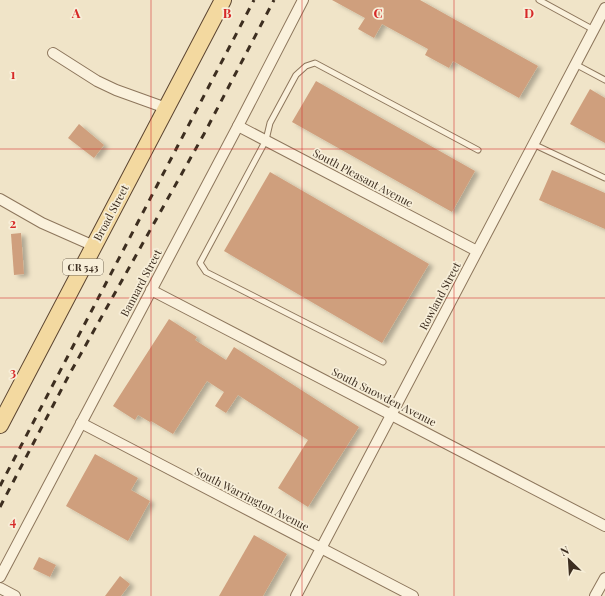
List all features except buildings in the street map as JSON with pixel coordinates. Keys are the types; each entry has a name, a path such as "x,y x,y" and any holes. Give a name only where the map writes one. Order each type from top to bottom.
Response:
{"main road":[{"name":"Broad Street","path":"0,425 223,0"}],"street":[{"name":"Bannard Street","path":"0,577 303,0"},
{"name":"Rowland Street","path":"296,596 605,8"},
{"path":"53,53 97,81 116,90 166,108"},
{"name":"South Pleasant Avenue","path":"238,126 477,251"},
{"path":"0,199 42,223 94,246"},
{"name":"South Snowden Avenue","path":"151,290 605,526"},
{"name":"South Warrington Avenue","path":"81,424 413,596"},
{"path":"595,596 605,578"},
{"path":"0,588 15,596"}],"lane":[{"path":"539,0 594,30"},
{"path":"383,362 206,272 200,263 266,140 270,123 296,75 306,66 316,63 478,150"},
{"path":"575,64 605,80"},
{"path":"533,144 605,178"}],"railway":[{"path":"0,486 254,0"},
{"path":"0,507 69,375 204,134 274,0"}]}
